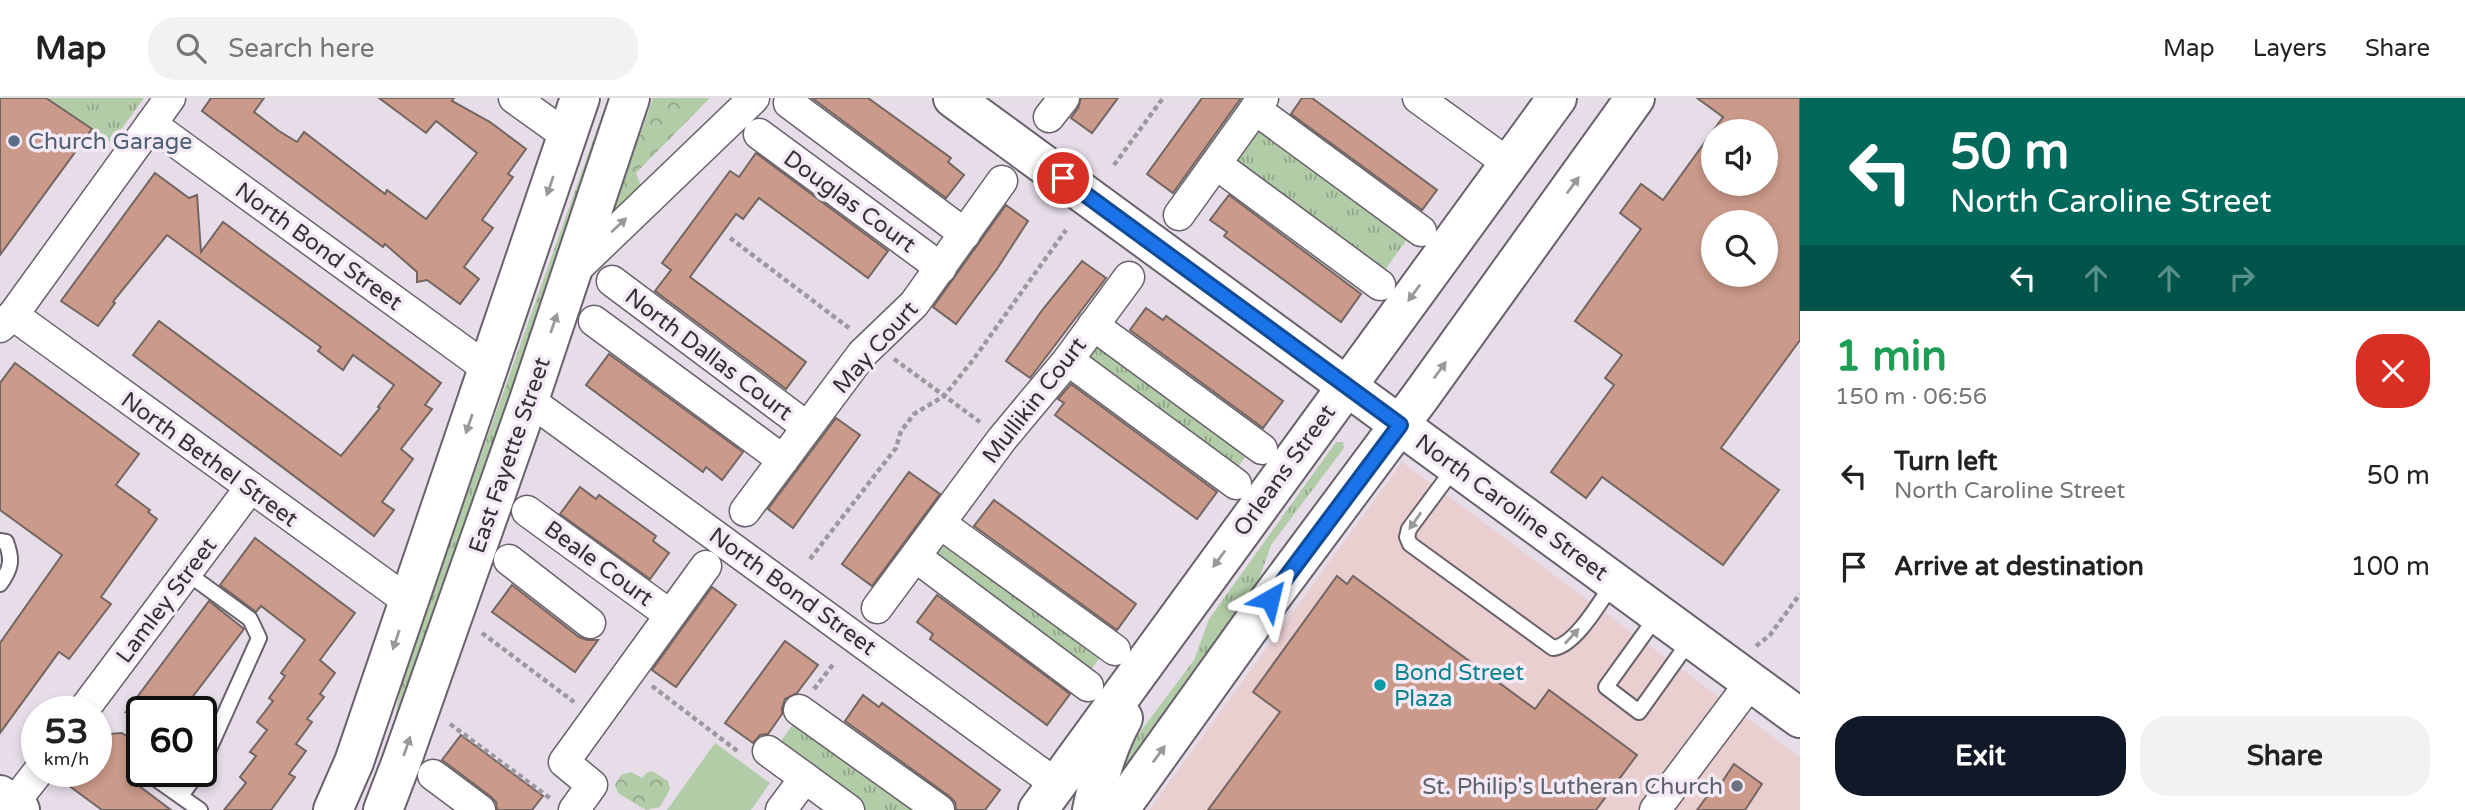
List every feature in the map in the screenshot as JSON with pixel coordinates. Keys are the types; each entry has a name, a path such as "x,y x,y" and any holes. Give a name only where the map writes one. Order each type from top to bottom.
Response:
{"main road":[{"name":"East Fayette Street","path":"334,810 354,762 580,98"},
{"name":"East Fayette Street","path":"383,810 528,400 630,98"},
{"name":"North Caroline Street","path":"953,98 1691,638 1753,664 1800,718"},
{"name":"Orleans Street","path":"1052,801 1179,615 1557,98"},
{"path":"1119,810 1635,98"},
{"path":"1092,810 1098,779 1111,739 1179,615"}],"street":[{"path":"6,321 170,98"},
{"path":"514,98 567,136"},
{"path":"571,274 754,98"},
{"path":"1418,98 1509,164"},
{"name":"Douglas Court","path":"789,103 965,234"},
{"path":"1180,215 1259,103 1420,231"},
{"name":"North Bond Street","path":"151,124 488,369"},
{"name":"Douglas Court","path":"758,134 941,268"},
{"path":"1216,164 1380,285"},
{"name":"May Court","path":"745,511 862,354 914,304 1002,181"},
{"name":"Mullikin Court","path":"877,608 1002,439 1068,360 1129,278"},
{"name":"North Dallas Court","path":"612,282 807,427"},
{"name":"North Bethel Street","path":"6,321 250,488 408,601"},
{"name":"North Dallas Court","path":"594,321 783,460"},
{"path":"1093,325 1262,449"},
{"path":"1068,360 1236,484"},
{"name":"North Bond Street","path":"528,400 1052,801"},
{"name":"Lamley Street","path":"94,696 250,488"},
{"name":"Beale Court","path":"527,511 670,615"},
{"path":"941,524 1115,650"},
{"path":"916,557 1088,686"},
{"path":"509,560 590,623"},
{"path":"564,806 593,785 564,762 706,566"},
{"path":"1655,810 1753,664"},
{"path":"799,710 939,810"},
{"path":"759,756 805,778 849,810"},
{"path":"433,775 480,810"},
{"path":"781,810 805,778"},
{"path":"11,803 25,787"}],"lane":[{"path":"1456,466 1409,529 1407,537 1410,544 1552,648 1570,641 1615,582"},
{"path":"0,541 6,542 11,555 10,571 0,584"},
{"path":"187,573 250,618 260,638 217,731"},
{"path":"1658,614 1606,687 1639,712 1691,638"},
{"path":"168,787 200,810"},
{"path":"181,796 187,787"}],"path":[{"path":"1114,165 1163,98"},
{"path":"810,559 896,448 901,431 914,414 944,396 1066,230"},
{"path":"730,238 841,323 1002,439"},
{"path":"1753,664 1800,594"},
{"path":"482,633 595,719"},
{"path":"630,669 759,756"},
{"path":"450,724 564,806"}],"shaded area":[{"path":"1402,462 1800,757 1800,810 1149,810"}],"green space":[{"path":"46,98 144,98 111,143"},
{"path":"608,98 613,98 608,118 394,726 402,677"},
{"path":"653,98 710,98 636,173 643,192 607,229"},
{"path":"1254,115 1413,231 1379,278 1220,162"},
{"path":"1096,333 1252,448 1231,476 1075,362"},
{"path":"1336,442 1343,442 1344,448 1271,545 1255,591 1118,780 1117,773 1134,740 1194,660 1209,619"},
{"path":"942,526 1107,648 1084,679 919,556"},
{"path":"801,713 934,810 855,810 774,751"},
{"path":"715,743 770,783 751,810 667,810"},
{"path":"652,771 668,781 670,789 660,807 646,810 618,793 615,785 621,775 631,772 642,778"}],"building":[{"path":"0,98 46,98 92,129 0,255"},
{"path":"211,98 264,98 254,112 279,131 297,142 304,132 385,194 387,190 426,219 477,153 436,121 426,133 379,98 454,98 452,101 490,122 526,149 508,174 513,177 482,220 493,228 464,267 479,279 460,304 427,280 417,282 417,272 385,244 383,247 202,111"},
{"path":"812,98 868,98 951,158 948,162 964,175 946,198"},
{"path":"1081,98 1118,98 1092,133 1071,118"},
{"path":"1202,98 1241,98 1173,193 1147,174"},
{"path":"1302,98 1312,98 1437,190 1422,210 1291,114"},
{"path":"1697,98 1800,98 1800,340 1721,448 1779,490 1723,565 1602,477 1586,498 1551,472 1614,385 1605,378 1622,355 1575,321 1641,229 1620,213 1641,184 1663,200 1701,147 1701,196 1778,196 1778,119 1722,119 1723,117"},
{"path":"756,153 888,251 868,278 759,198 743,219 736,214 690,277 806,362 786,389 655,291 671,270 662,263 730,171 739,177"},
{"path":"155,173 189,198 197,195 201,252 223,222 441,383 425,405 432,409 401,449 413,459 382,502 394,510 374,536 133,355 159,321 341,456 380,408 378,407 394,385 353,355 343,370 318,351 321,347 167,235 115,299 115,303 98,326 61,301"},
{"path":"1229,195 1361,294 1341,322 1224,236 1227,232 1210,220"},
{"path":"1006,205 1028,221 956,324 933,307"},
{"path":"1082,261 1106,278 1030,378 1006,361"},
{"path":"1146,308 1163,320 1166,316 1283,401 1263,428 1130,330"},
{"path":"609,354 743,452 722,480 706,467 703,472 586,385"},
{"path":"15,363 139,454 116,485 150,510 148,512 157,519 101,597 111,604 69,659 59,652 27,696 21,696 21,704 0,733 0,643 62,555 0,510 0,383"},
{"path":"1071,384 1217,492 1197,519 1055,415 1064,403 1058,399"},
{"path":"836,418 860,435 793,528 768,509"},
{"path":"909,472 940,494 872,586 842,564"},
{"path":"580,487 596,499 599,495 656,536 653,541 669,553 650,579 560,514"},
{"path":"994,500 1136,604 1117,630 974,526"},
{"path":"255,538 355,613 320,660 335,673 320,694 324,697 307,719 312,722 296,744 306,751 289,774 295,777 271,810 224,810 246,783 240,777 256,756 250,752 267,730 257,722 273,701 269,698 285,676 281,673 305,640 261,606 256,612 220,585"},
{"name":"Bond Street Plaza","path":"1337,576 1347,584 1353,576 1535,709 1549,690 1637,755 1596,810 1208,810 1280,712 1253,692"},
{"path":"512,585 579,637 598,640 575,672 492,612"},
{"path":"712,587 736,605 676,687 652,670"},
{"path":"937,595 1070,694 1047,725 930,639 933,634 917,622"},
{"path":"209,601 244,629 193,696 138,696"},
{"path":"785,641 818,665 797,693 785,699 782,714 768,734 760,735 753,743 725,723"},
{"path":"863,695 879,707 882,703 1000,790 985,810 956,810 955,802 949,796 845,721"},
{"path":"122,733 126,736 126,787 141,787 171,810 102,810 71,787 112,787 112,734"},
{"path":"461,735 543,796 532,810 497,810 496,802 490,796 442,760"},
{"name":"St. Philip's Lutheran Church","path":"1734,764 1762,784 1745,810 1697,810 1719,780 1722,782"}],"place":[{"name":"Church Garage","path":"14,141"},
{"name":"Bond Street Plaza","path":"1380,685"},
{"name":"St. Philip's Lutheran Church","path":"1737,786"}],"route":[{"path":"1063,178 1400,425 1270,599"}]}
